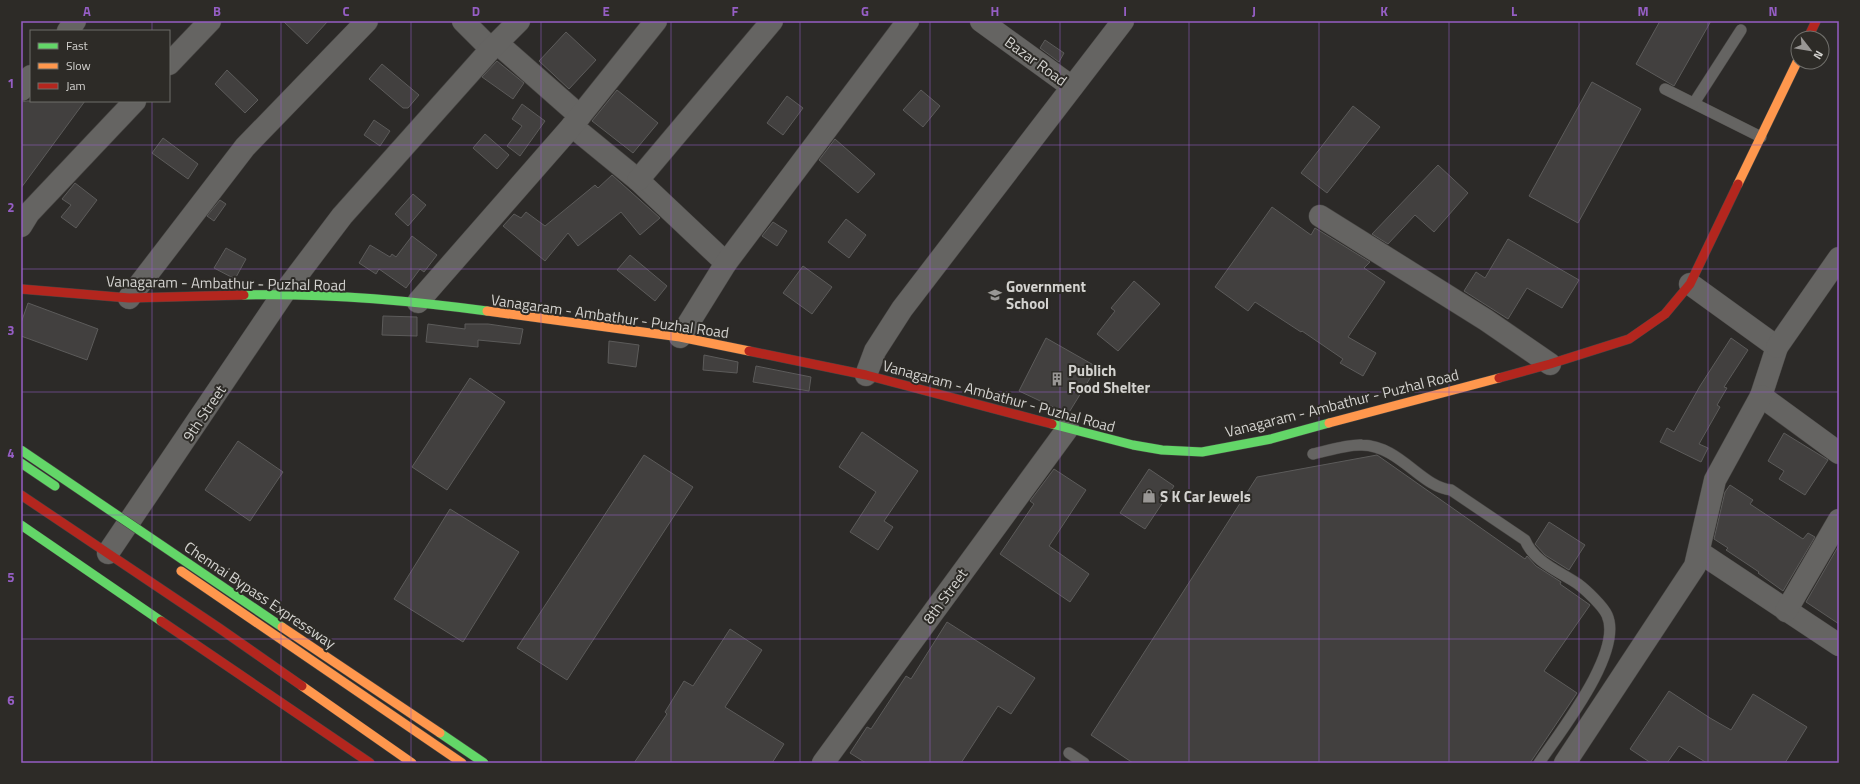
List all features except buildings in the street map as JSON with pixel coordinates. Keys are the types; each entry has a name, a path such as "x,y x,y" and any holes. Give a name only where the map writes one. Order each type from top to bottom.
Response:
{"main road":[{"name":"Vanagaram - Ambathur - Puzhal Road","path":"21,289 129,298 283,294 418,302 680,337 866,375 1133,445 1162,450 1202,452 1271,439 1550,364 1629,339 1664,314 1690,284 1793,70"},
{"name":"Chennai Bypass Expressway","path":"21,450 484,763"},
{"path":"21,463 66,493"},
{"path":"21,495 219,628 412,763"},
{"path":"21,525 370,763"},
{"path":"176,567 462,763"}],"street":[{"path":"69,30 75,21"},
{"path":"170,63 210,21"},
{"path":"129,298 245,147 367,21"},
{"path":"462,21 494,46 576,121 726,263"},
{"name":"9th Street","path":"108,553 283,294 342,216 494,46 519,21"},
{"path":"418,302 576,121 656,21"},
{"path":"638,180 772,21"},
{"path":"680,337 726,263 908,21"},
{"name":"Bazar Road","path":"981,21 1072,87"},
{"path":"866,375 875,351 902,309 1123,21"},
{"path":"21,90 30,77"},
{"path":"21,226 30,214 134,102"},
{"path":"1320,216 1486,320 1550,364"},
{"path":"1565,763 1695,566 1715,480 1761,396 1777,347 1839,258"},
{"path":"1690,284 1777,347"},
{"path":"1761,396 1839,453"},
{"name":"8th Street","path":"823,763 1068,428"},
{"path":"1786,611 1839,520"},
{"path":"1699,552 1839,645"}],"lane":[{"path":"1694,103 1741,30"},
{"path":"1666,89 1761,137"},
{"path":"1313,454 1361,444 1374,446 1395,455 1441,489 1451,490 1525,540 1529,550 1539,559 1578,585 1607,615 1610,630 1603,661 1591,686 1539,763"},
{"path":"1069,753 1084,763"}],"traffic: fast":[{"path":"244,295 305,295 366,298 487,311"},
{"path":"1052,424 1133,445 1162,450 1202,452 1271,439 1329,423"},
{"path":"21,450 282,627"},
{"path":"21,463 55,486"},
{"path":"21,525 161,621"},
{"path":"440,733 484,763"}],"traffic: slow":[{"path":"1738,184 1793,70"},
{"path":"487,311 680,337 749,351"},
{"path":"1329,423 1499,378"},
{"path":"181,571 462,763"},
{"path":"282,627 440,733"},
{"path":"302,686 412,763"}],"traffic: jam":[{"path":"1812,30 1816,21"},
{"path":"1499,378 1550,364 1629,339 1665,314 1690,284 1738,184"},
{"path":"21,289 129,298 244,295"},
{"path":"749,351 866,375 1052,424"},
{"path":"21,495 219,628 302,686"},
{"path":"161,621 370,763"}],"place":[{"name":"Government School","path":"995,295"},
{"name":"Publich Food Shelter","path":"1057,379"},
{"name":"S K Car Jewels","path":"1149,496"}]}
